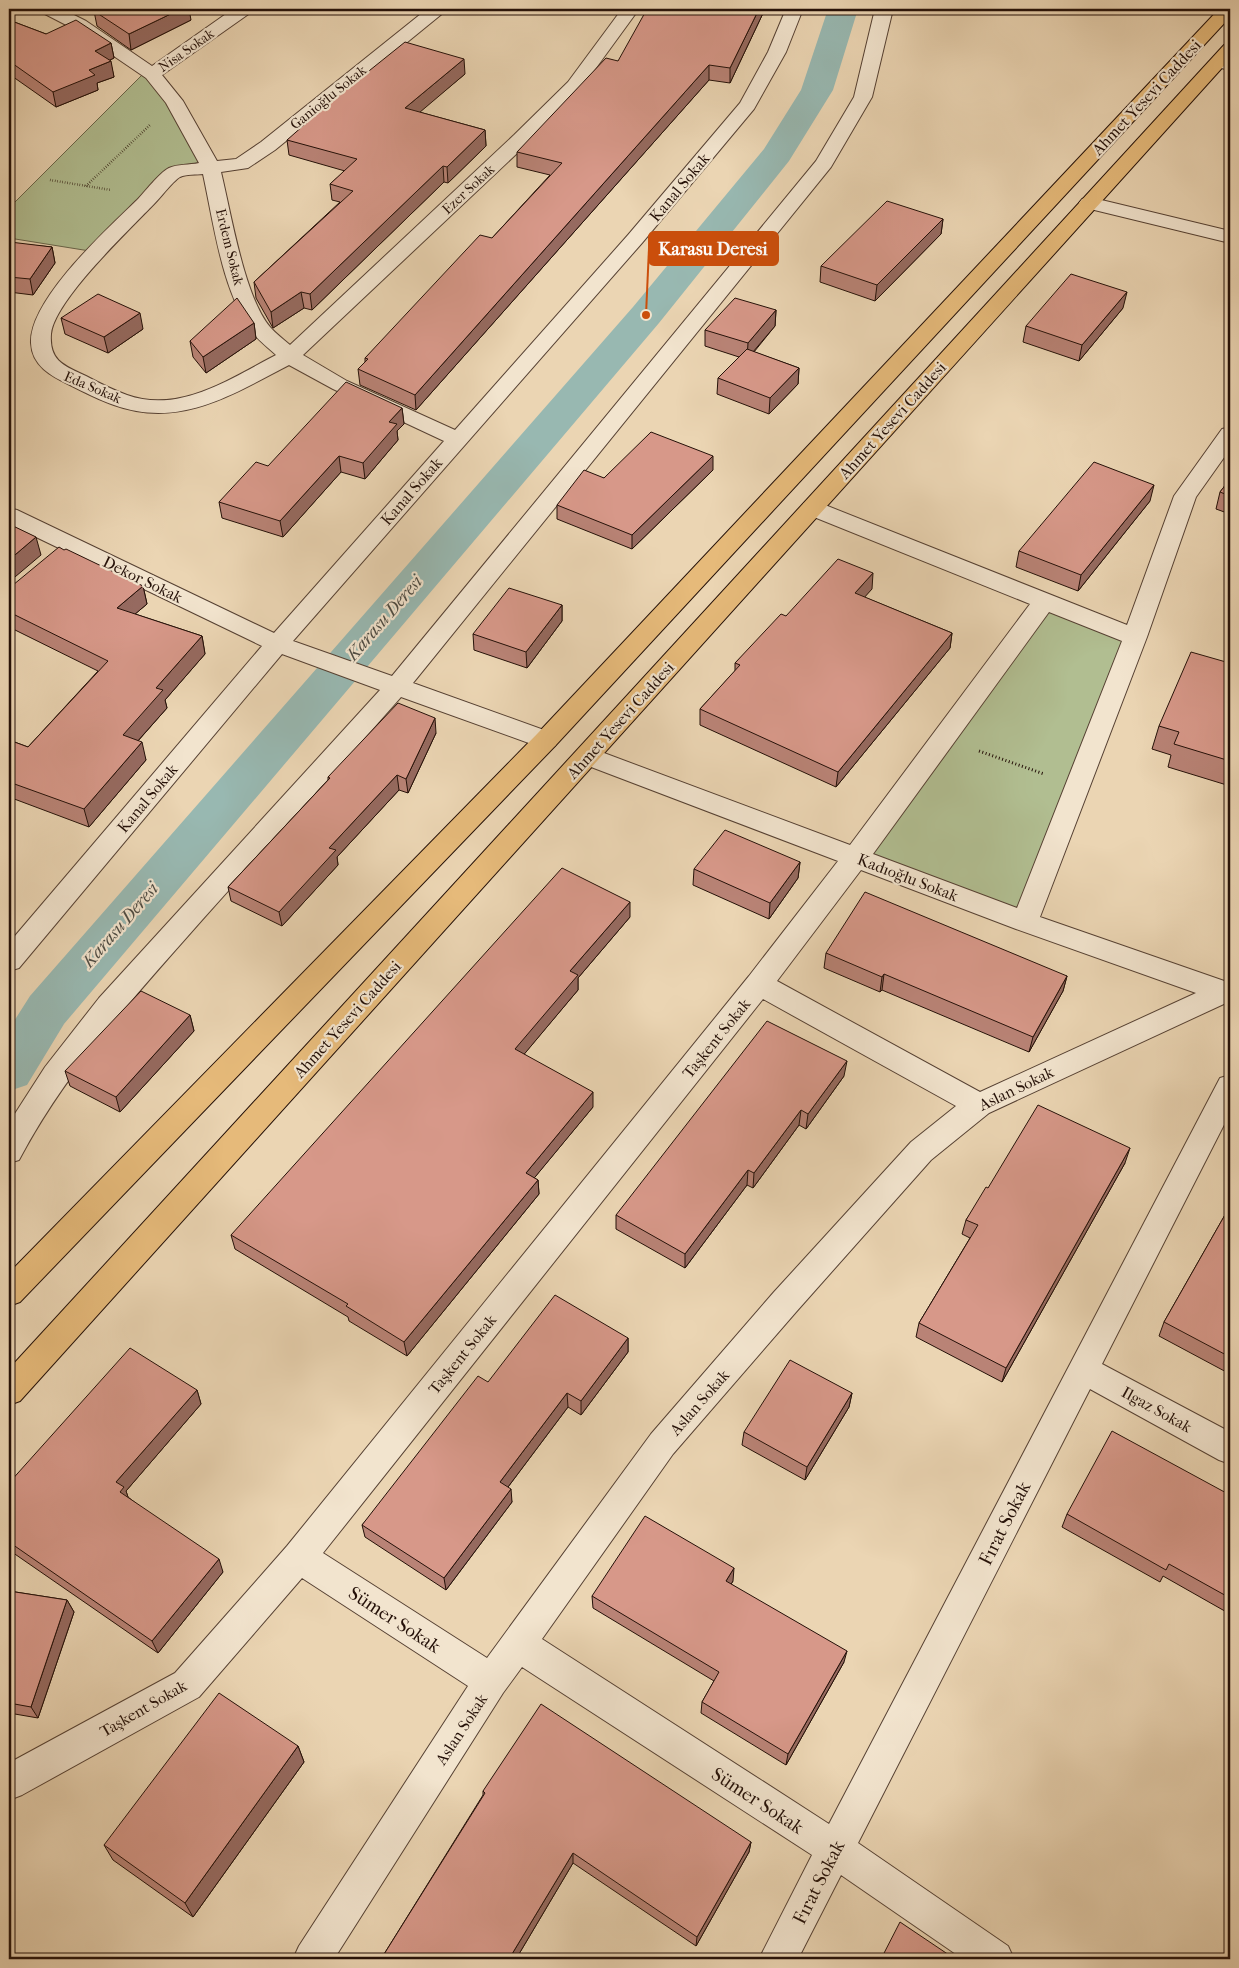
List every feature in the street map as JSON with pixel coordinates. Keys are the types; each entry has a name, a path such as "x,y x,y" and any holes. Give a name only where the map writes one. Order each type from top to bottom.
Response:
{"highway":[{"name":"Ahmet Yesevi Caddesi","path":"9,1293 546,740 1228,9"},
{"name":"Ahmet Yesevi Caddesi","path":"9,1391 1089,203 1226,59"}],"street":[{"name":"Erdem Sokak","path":"49,9 80,25 152,74 177,105 211,168 236,280 249,311 262,331 290,356 340,384 457,439"},
{"name":"Nisa Sokak","path":"152,74 244,9"},
{"name":"Ganioğlu Sokak","path":"211,168 241,164 268,146 437,9"},
{"name":"Ezer Sokak","path":"290,356 522,140 574,86 631,9"},
{"name":"Kanal Sokak","path":"9,961 277,644 635,239 748,105 777,52 794,9"},
{"path":"9,1151 44,1090 93,1025 397,686 824,163 863,97 884,9"},
{"name":"Eda Sokak","path":"211,168 175,172 96,252 57,299 45,319 41,346 45,360 59,372 122,401 147,406 174,406 224,390 290,356"},
{"path":"1089,203 1230,237"},
{"path":"1025,922 1135,638 1185,496 1230,434"},
{"path":"812,508 1135,638"},
{"name":"Dekor Sokak","path":"9,515 277,644 546,740"},
{"path":"50,562 71,545"},
{"name":"Taşkent Sokak","path":"9,1782 187,1685 299,1558 759,984 856,857 1045,601"},
{"name":"Kadıoğlu Sokak","path":"587,756 1025,922 1227,993"},
{"path":"759,984 979,1105"},
{"name":"Aslan Sokak","path":"312,1959 491,1682 662,1444 785,1302 921,1151 979,1105 1227,993"},
{"name":"Fırat Sokak","path":"778,1959 1230,1086"},
{"name":"Ilgaz Sokak","path":"1083,1369 1230,1449"},
{"name":"Sümer Sokak","path":"299,1558 491,1682"},
{"name":"Sümer Sokak","path":"518,1644 835,1849 995,1959"}],"path":[{"path":"86,186 158,117 177,105"},
{"path":"50,180 151,197"},
{"path":"944,738 1077,787"}],"green space":[{"path":"147,70 211,168 175,172 96,252 9,238 9,208"},
{"path":"1045,601 1135,637 1025,922 856,857"}],"building":[{"path":"99,9 181,9 129,34 94,11"},
{"path":"647,9 759,9 730,68 709,65 415,395 358,369 368,359 365,358 480,235 492,238 562,163 517,152 606,58 618,61"},
{"path":"9,20 46,34 76,20 111,43 95,51 111,61 89,70 95,75 53,92 9,61"},
{"path":"405,42 464,59 405,108 485,130 447,167 443,166 310,294 301,292 271,312 254,282 353,191 330,184 357,159 287,140 329,103"},
{"path":"887,201 943,219 877,285 821,266"},
{"path":"10,242 52,247 30,279 9,277"},
{"path":"1071,274 1127,292 1082,345 1026,326"},
{"path":"98,294 140,313 104,337 61,318"},
{"path":"237,298 254,323 203,357 190,341"},
{"path":"735,298 776,310 748,343 705,330"},
{"path":"747,349 799,368 770,398 718,378"},
{"path":"346,382 402,408 389,422 397,424 363,463 339,456 280,521 219,502 256,462 268,466"},
{"path":"651,432 713,456 632,535 557,505 584,470 604,478"},
{"path":"1094,462 1154,485 1081,575 1019,551"},
{"path":"1230,479 1230,496 1220,492"},
{"path":"9,524 36,537 9,560"},
{"path":"59,547 143,586 117,608 202,636 156,688 163,690 123,735 142,742 84,809 9,782 9,740 28,747 108,661 9,612 9,586 13,585"},
{"path":"838,559 873,573 855,593 952,633 838,772 700,709 740,665 735,663 781,614 786,616"},
{"path":"509,588 562,605 526,652 473,634"},
{"path":"1191,652 1226,662 1230,652 1230,761 1174,744 1179,732 1159,726"},
{"path":"398,703 435,718 406,779 397,775 329,848 336,850 279,912 228,887 330,778 328,777"},
{"path":"725,830 800,862 770,903 694,869"},
{"path":"562,868 630,902 570,971 578,975 515,1049 593,1092 526,1173 538,1180 404,1342 346,1306 348,1304 231,1235"},
{"path":"865,892 1067,976 1033,1037 884,974 882,977 826,953"},
{"path":"141,991 190,1015 116,1097 65,1071"},
{"path":"767,1021 847,1061 808,1114 801,1110 754,1173 748,1170 685,1254 616,1215"},
{"path":"1038,1105 1130,1148 1006,1368 919,1323 978,1225 966,1220 986,1187 988,1188"},
{"path":"1230,1206 1230,1357 1164,1322"},
{"path":"555,1295 628,1338 581,1401 567,1393 500,1482 511,1489 444,1578 362,1525 478,1376 488,1382"},
{"path":"130,1348 197,1390 116,1482 124,1487 120,1492 219,1559 152,1641 9,1542 9,1483"},
{"path":"790,1360 852,1393 807,1467 744,1432"},
{"path":"1112,1431 1230,1495 1230,1598 1169,1564 1166,1570 1067,1514"},
{"path":"645,1516 734,1568 726,1581 847,1651 788,1754 702,1702 719,1672 592,1596"},
{"path":"9,1591 67,1600 31,1707 9,1703"},
{"path":"219,1693 298,1746 185,1903 104,1845"},
{"path":"541,1704 751,1842 697,1937 573,1853 509,1959 381,1959 485,1793 483,1791"},
{"path":"900,1922 955,1959 881,1959"}],"waterway":[{"name":"Karasu Deresi","path":"9,1071 47,1010 646,315 777,154 817,90 843,9"}],"place":[{"name":"Karasu Deresi","path":"646,315"}]}
